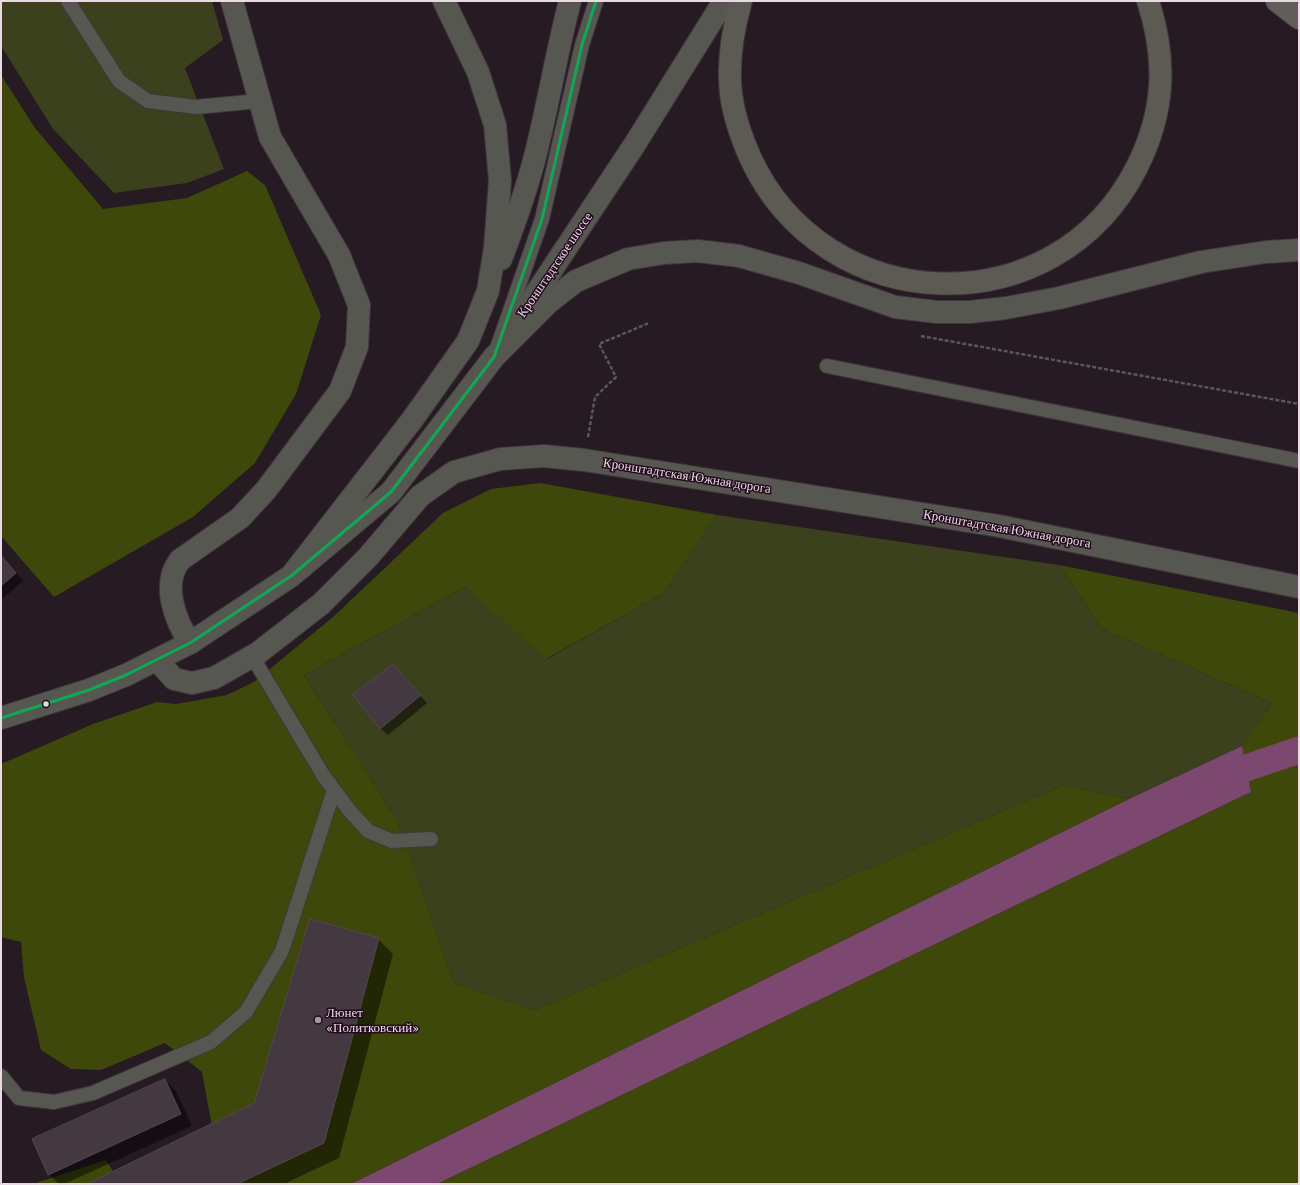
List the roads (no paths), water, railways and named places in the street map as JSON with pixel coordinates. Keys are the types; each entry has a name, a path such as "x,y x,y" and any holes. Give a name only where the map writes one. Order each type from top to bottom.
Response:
{"highway":[{"path":"1277,1 1299,18"}],"main road":[{"path":"741,1 733,34 730,78 731,96 744,144 760,178 772,196 794,221 815,240 836,255 890,276 924,283 950,284 989,281 1053,258 1089,232 1119,199 1147,149 1157,115 1161,66 1160,45 1148,1"}],"street":[{"path":"190,643 182,630 172,601 171,579 174,568 180,560 240,518 266,490 340,390 357,347 358,305 339,255 270,137 232,1"},
{"path":"444,1 478,72 494,125 500,180 495,248 488,291"},
{"path":"291,576 447,372 468,341 478,320 521,204 539,141 560,40 570,1"},
{"name":"Кронштадтское шоссе","path":"494,357 631,150 724,1"},
{"path":"1,718 89,690 157,660 190,643 291,576 391,492 494,357 549,302 576,281 628,259 664,252 698,251 739,256 799,273 894,307 950,312 1006,308 1060,298 1201,262 1266,252 1299,250"},
{"name":"Кронштадтская Южная дорога","path":"157,660 174,679 192,683 214,678 252,656 322,604 368,557 420,496 454,472 500,459 544,456 584,460 999,526 1299,587"}],"lane":[{"path":"68,1 119,82 148,101 196,107 260,101"},
{"name":"Кронштадтское шоссе","path":"494,357 542,219 582,45 596,1"},
{"path":"827,366 1299,461"},
{"path":"252,656 334,790 348,810 368,832 392,840 431,839"},
{"path":"1,1076 19,1098 54,1102 93,1093 211,1042 246,1012 282,951 334,790"}],"waterway":[{"path":"1212,784 1246,768 1299,750"}],"place":[{"name":"Люнет «Политковский»","path":"318,1020"}]}
